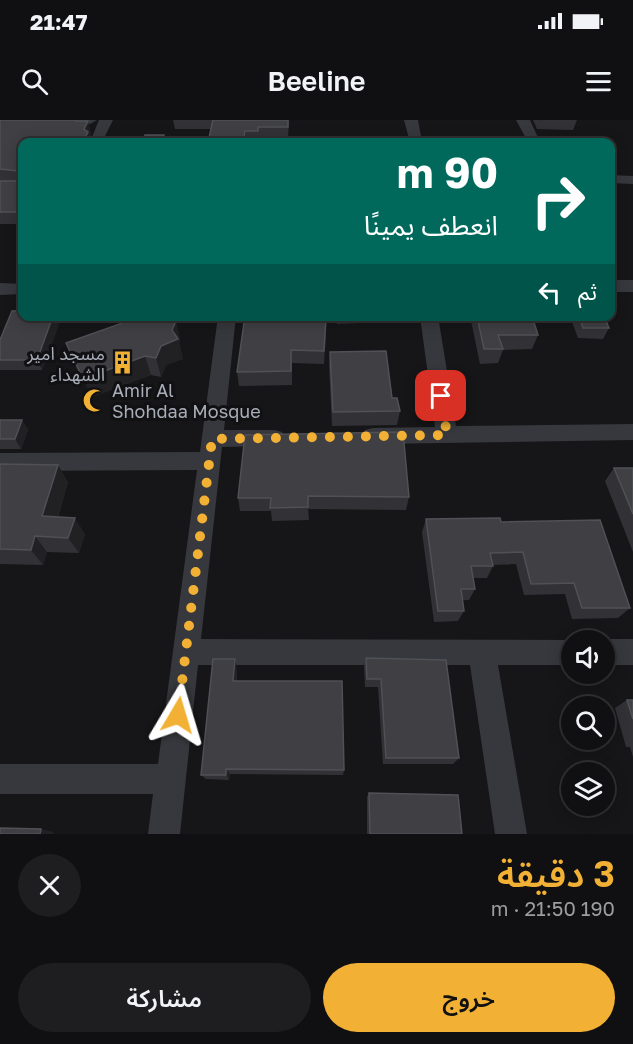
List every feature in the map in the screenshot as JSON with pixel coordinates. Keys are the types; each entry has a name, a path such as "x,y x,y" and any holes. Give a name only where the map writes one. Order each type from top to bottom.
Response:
{"street":[{"path":"0,120 90,120"},
{"path":"98,138 106,120"},
{"path":"411,120 415,138"},
{"path":"523,120 532,138"},
{"path":"615,179 633,180"},
{"path":"615,286 633,286"},
{"path":"1,292 18,290"},
{"path":"164,834 226,321"},
{"path":"430,321 447,435"},
{"path":"353,437 633,432"},
{"path":"0,462 211,450 294,438"},
{"path":"186,652 482,654 561,652"},
{"path":"615,652 633,652"},
{"path":"482,654 511,834"},
{"path":"0,779 171,779"}],"building":[{"path":"0,120 88,121 84,129 88,132 85,138 18,138 18,171 0,169"},
{"path":"213,120 288,120 288,127 258,127 258,131 245,131 244,138 209,138"},
{"path":"145,135 164,135 163,138 144,138"},
{"path":"18,176 18,212 0,212 0,181 17,181"},
{"path":"12,311 18,311 18,321 51,321 37,360 0,360 0,340"},
{"path":"122,321 176,321 172,330 178,339 161,346 156,358 145,356 83,379 66,343 120,324"},
{"path":"244,321 326,321 324,351 291,350 291,371 237,372"},
{"path":"478,321 534,321 538,335 498,335 503,349 484,349"},
{"path":"581,321 606,321 609,328 583,328"},
{"path":"386,351 392,398 397,398 400,411 333,412 330,352"},
{"path":"0,420 22,420 15,439 0,439"},
{"path":"403,432 409,497 308,496 308,507 270,508 271,498 238,498 245,435"},
{"path":"0,464 58,465 42,516 75,518 68,538 35,536 31,550 0,549"},
{"path":"614,468 633,468 633,514"},
{"path":"500,518 501,522 600,520 630,608 582,608 574,583 531,584 523,552 490,553 493,566 471,566 475,589 461,589 464,611 438,611 426,519"},
{"path":"366,658 446,660 459,758 386,758 381,679 367,679"},
{"path":"213,659 235,659 233,681 342,681 344,770 226,769 226,775 201,775"},
{"path":"627,700 633,700 633,719"},
{"path":"369,793 458,795 462,834 370,834"},
{"path":"0,828 41,829 40,834 0,834"}],"place":[{"name":"مسجد امير الشهداء","path":"123,363"},
{"name":"Amir Al Shohdaa Mosque","path":"94,400"}],"route":[{"path":"178,715 212,439 447,435 441,396"}]}
